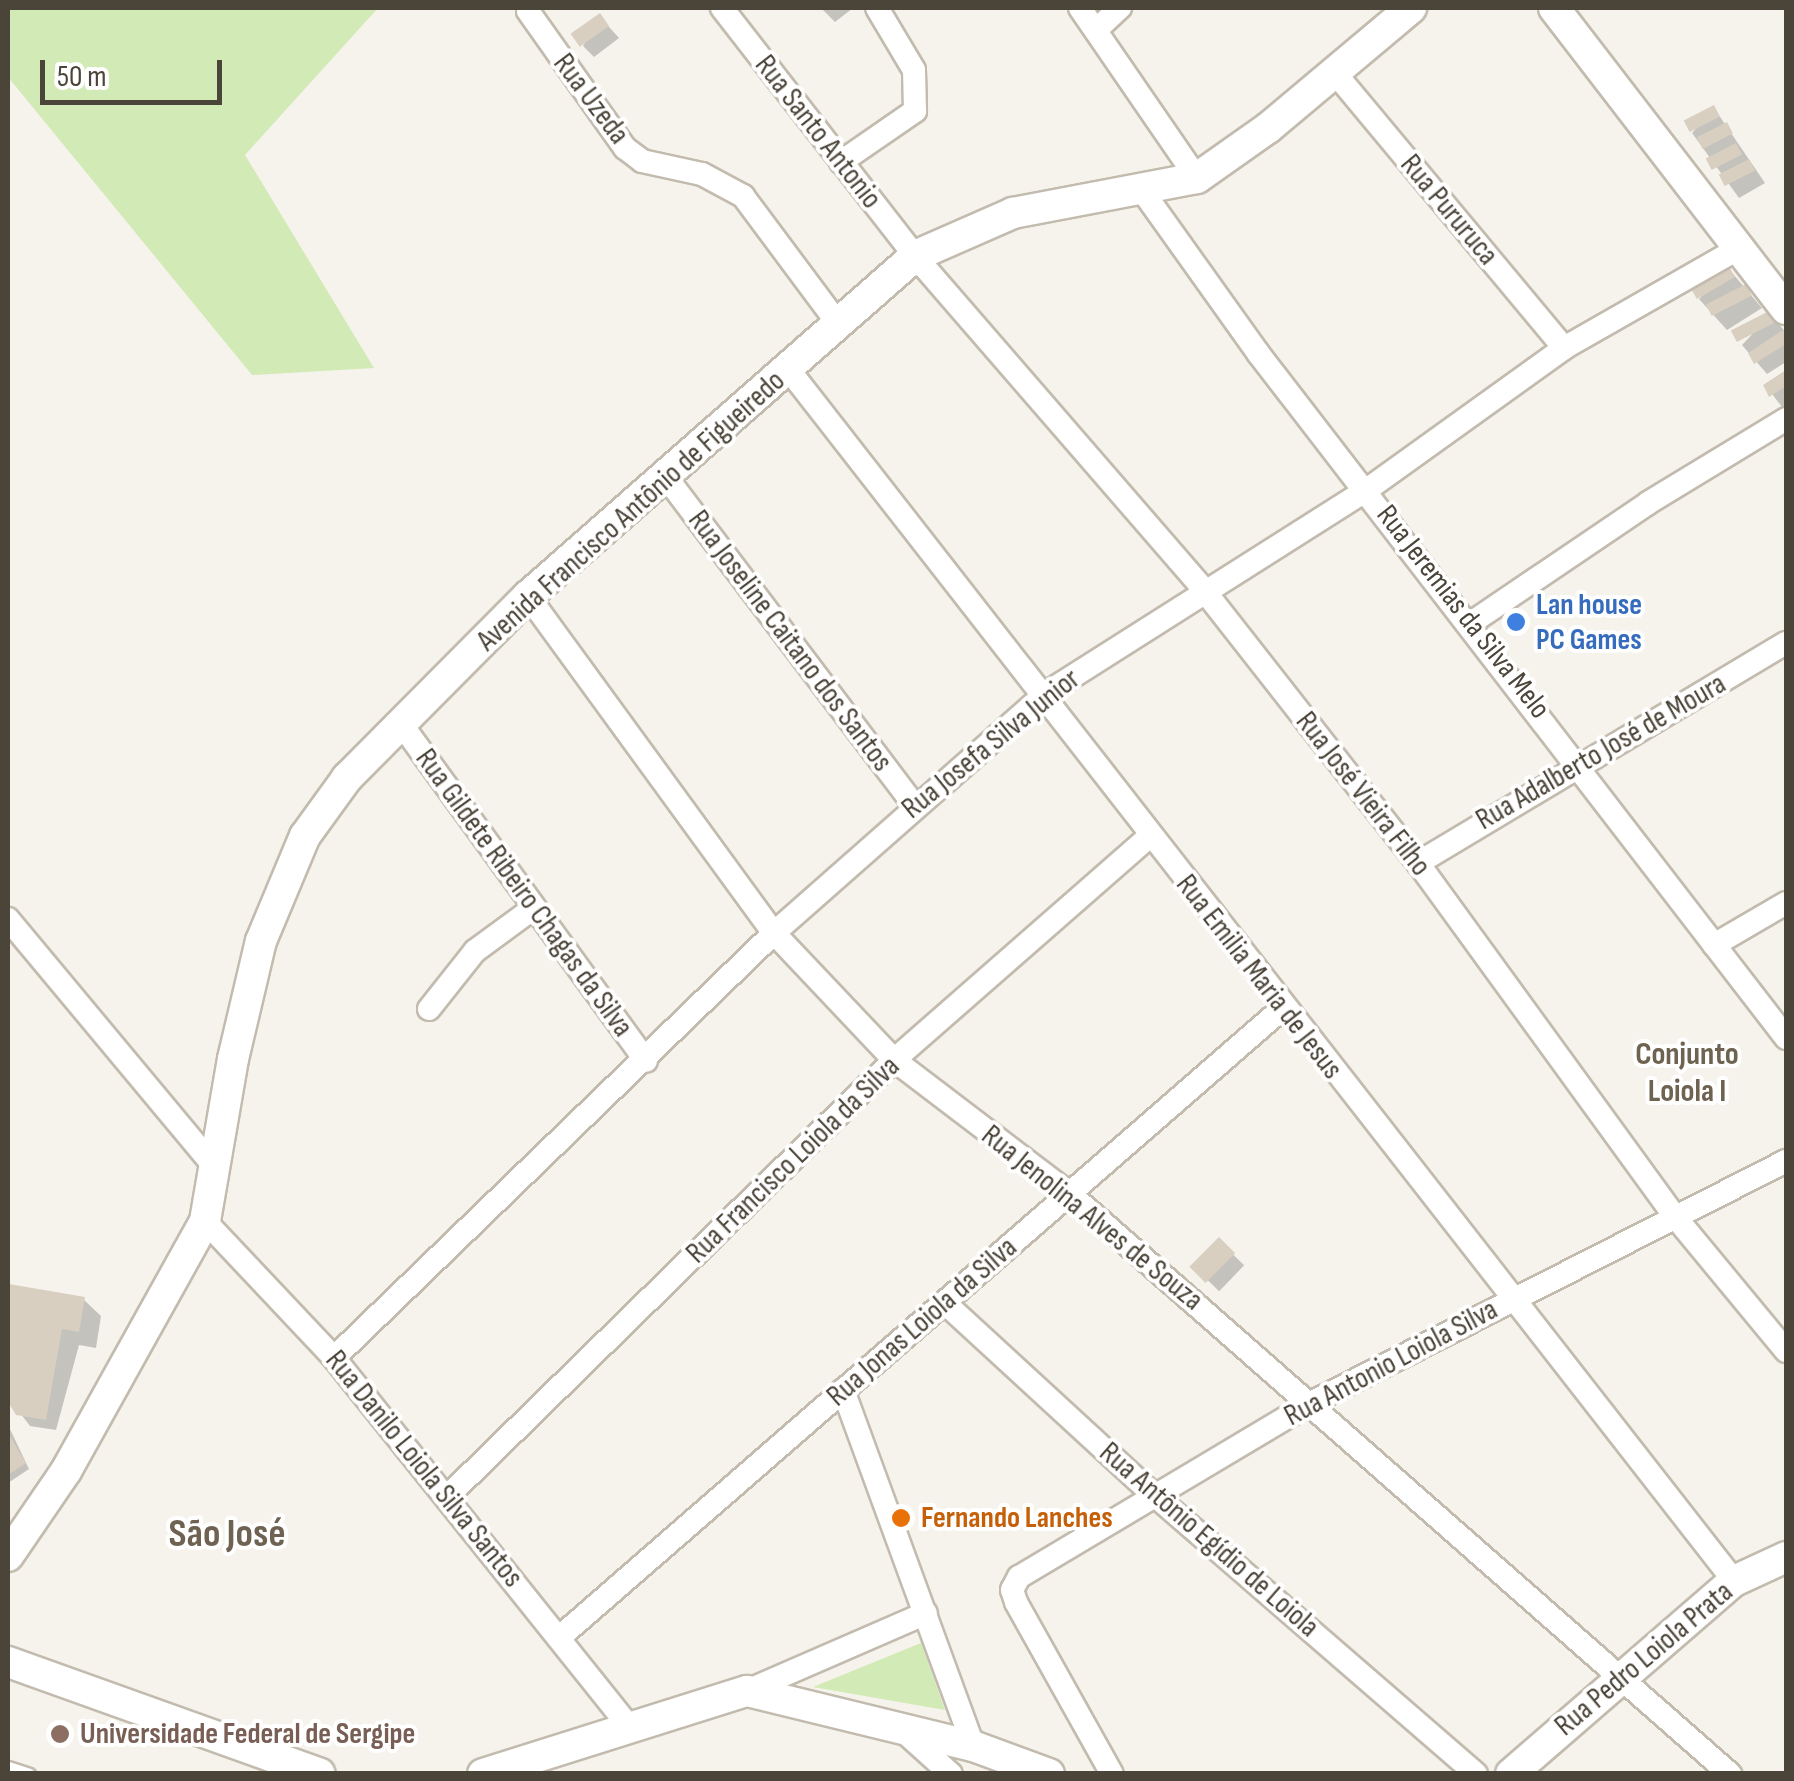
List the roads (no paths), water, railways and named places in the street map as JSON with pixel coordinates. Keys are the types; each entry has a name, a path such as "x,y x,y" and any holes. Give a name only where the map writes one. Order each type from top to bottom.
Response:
{"street":[{"name":"Rua Santo Antonio","path":"722,8 916,256"},
{"path":"840,162 914,111 914,70 877,8"},
{"path":"1080,8 1197,178"},
{"path":"1096,30 1120,8"},
{"name":"Avenida Francisco Antônio de Figueiredo","path":"8,1556 66,1470 206,1221 212,1165 261,941 305,836 347,778 528,596 916,256 1012,213 1197,178 1335,73 1411,8"},
{"path":"1554,8 1786,309"},
{"name":"Rua Uzeda","path":"528,10 625,148 642,160 702,174 743,196 839,325"},
{"name":"Rua Pururuca","path":"1335,73 1564,348"},
{"name":"Rua Jeremias da Silva Melo","path":"1140,186 1258,353 1581,764 1786,1038"},
{"name":"Rua Josefa Silva Junior","path":"334,1358 774,934 1045,694 1202,589 1368,489 1564,348 1739,248"},
{"name":"Rua José Vieira Filho","path":"916,256 1202,589 1418,864 1672,1214 1786,1351"},
{"name":"Rua Emilia Maria de Jesus","path":"789,370 1045,694 1283,1008 1734,1581"},
{"path":"1471,624 1648,503 1786,419"},
{"name":"Rua Joseline Caitano dos Santos","path":"666,477 915,806"},
{"name":"Rua Jenolina Alves de Souza","path":"528,596 774,934 894,1060 1070,1194 1730,1774"},
{"name":"Rua Adalberto José de Moura","path":"1418,864 1786,643"},
{"name":"Rua Gildete Ribeiro Chagas da Silva","path":"402,725 531,910 646,1060"},
{"name":"Rua Francisco Loiola da Silva","path":"448,1496 894,1060 1150,836"},
{"path":"1714,946 1786,904"},
{"path":"429,1008 475,950 531,910"},
{"path":"12,930 212,1165"},
{"name":"Rua Jonas Loiola da Silva","path":"561,1636 1283,1008"},
{"name":"Rua Antonio Loiola Silva","path":"1112,1774 1012,1590 1041,1561 1310,1403 1672,1214 1786,1161"},
{"name":"Rua Danilo Loiola Silva Santos","path":"206,1221 334,1358 561,1636 630,1728"},
{"name":"Rua Antônio Egídio de Loiola","path":"945,1302 1153,1494 1476,1774"},
{"path":"843,1390 973,1746"},
{"name":"Rua Pedro Loiola Prata","path":"1511,1774 1618,1675 1734,1581 1786,1557"},
{"path":"484,1774 747,1691 926,1613"},
{"path":"8,1662 320,1774"},
{"path":"747,1691 973,1746 1048,1774"},
{"path":"898,1727 950,1774"}],"lane":[{"path":"8,1767 29,1774"}],"place":[{"name":"Lan house PC Games","path":"1516,622"},
{"name":"Fernando Lanches","path":"901,1518"},
{"name":"Universidade Federal de Sergipe","path":"60,1734"}],"district":[{"name":"Conjunto Loiola I","path":"1687,1074"},
{"name":"São José","path":"227,1534"}]}
